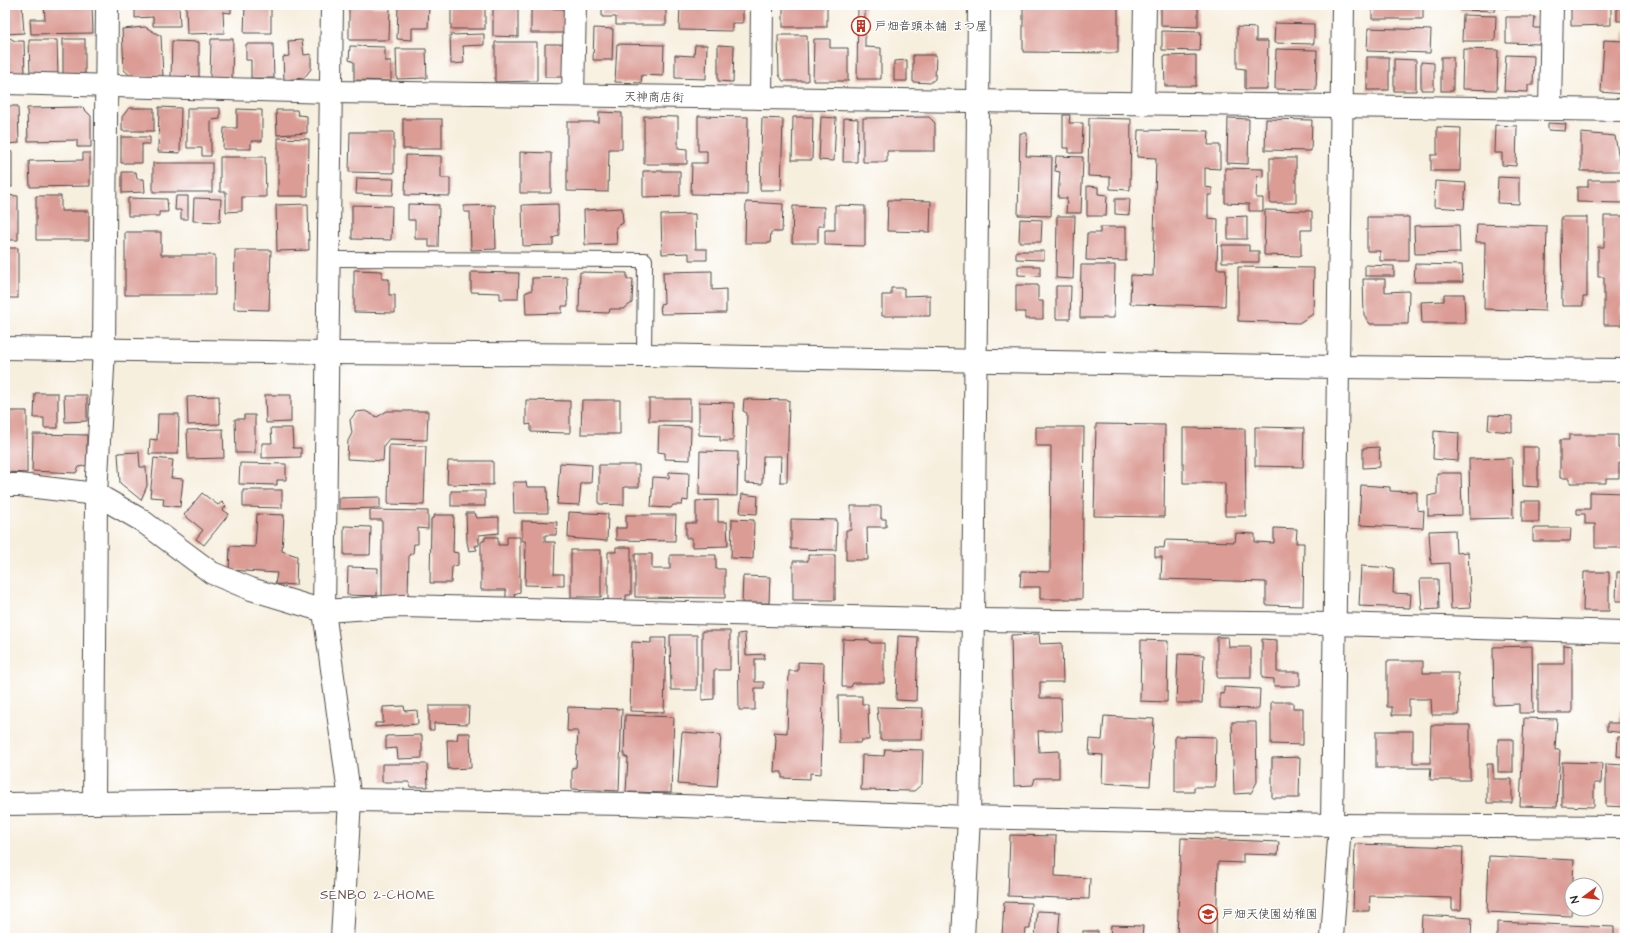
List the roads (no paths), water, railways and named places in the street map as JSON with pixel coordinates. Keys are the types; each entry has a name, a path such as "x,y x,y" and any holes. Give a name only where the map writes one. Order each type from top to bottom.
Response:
{"street":[{"path":"94,803 96,494 104,350 108,5"},
{"path":"332,5 324,611 350,800 342,938"},
{"path":"573,95 574,5"},
{"path":"761,98 762,5"},
{"path":"963,938 969,816 973,620 979,5"},
{"path":"1143,104 1145,5"},
{"path":"1332,938 1336,825 1334,624 1343,5"},
{"path":"1550,109 1552,5"},
{"name":"天神商店街","path":"5,83 331,92 1625,110"},
{"path":"5,348 327,353 644,355 1338,367 1625,370"},
{"path":"5,486 19,485 96,494 140,520 212,573 251,590 324,611 402,606 973,620 1334,624 1625,632"},
{"path":"5,804 350,800 629,804 969,816 1336,825 1625,827"}],"lane":[{"path":"328,259 644,260 644,355"}],"place":[{"name":"戸畑音頭本舗 まつ屋","path":"861,26"},
{"name":"戸畑天使園幼稚園","path":"1208,914"}],"district":[{"name":"SENBO 2-CHOME","path":"378,894"}]}
